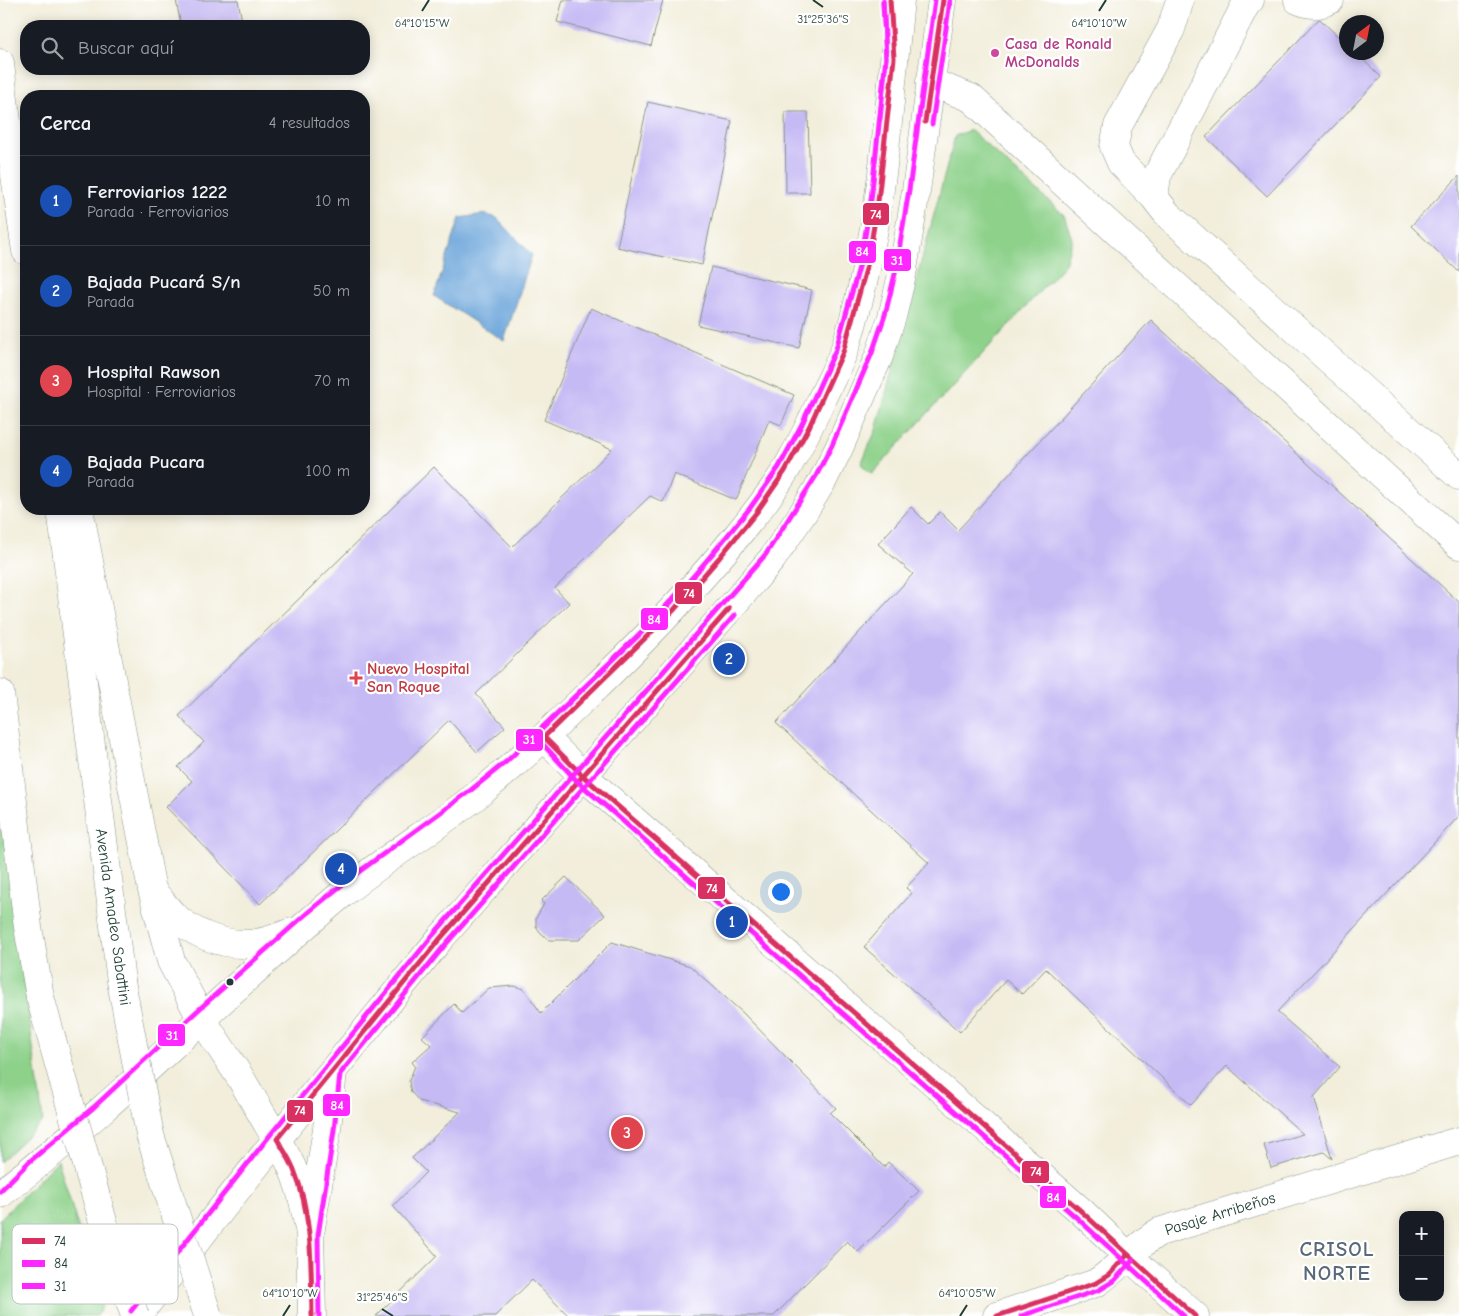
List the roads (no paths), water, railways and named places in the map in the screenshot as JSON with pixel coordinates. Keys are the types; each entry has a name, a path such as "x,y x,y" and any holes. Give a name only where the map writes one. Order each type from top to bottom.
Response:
{"main road":[{"path":"890,0 894,58"},
{"path":"0,1194 99,1113 201,1018 353,885 476,796 544,737 673,610 756,513 785,471 809,428 843,352 868,262 878,201 900,0"},
{"path":"1180,0 1171,28 1118,126 1114,146 1121,163 1154,197 1168,215 1459,476"},
{"path":"1154,197 1157,176 1246,4 1250,0"},
{"path":"1298,0 1307,4 1317,5 1330,0"},
{"path":"178,1263 439,940 772,559 803,513 827,472 879,356 892,317 902,275 916,192 942,2"},
{"path":"0,63 20,210"},
{"path":"930,82 971,98 1459,545"},
{"name":"Avenida Amadeo Sabattini","path":"62,515 120,981 150,1135 208,1316"},
{"path":"79,515 152,890 171,961 201,1018 277,1139 295,1172 303,1196 310,1234 312,1316"},
{"path":"0,693 28,927 40,997 104,1224"},
{"path":"544,737 582,775 1082,1212 1127,1256 1195,1316"},
{"path":"152,890 174,916 198,934 223,941 247,944 266,941 301,929"},
{"path":"310,1234 327,1129 333,1071"},
{"name":"Pasaje Arribeños","path":"997,1316 1096,1283 1109,1275 1145,1240 1159,1232 1459,1141"},
{"path":"0,1202 34,1168"},
{"path":"132,1304 136,1316"},
{"path":"136,1316 146,1304"}],"water":[{"path":"484,214 497,218 532,255 504,341 434,296 460,218"}],"place":[{"name":"Casa de Ronald McDonalds","path":"995,53"},
{"name":"Bajada Pucará S/n","path":"729,659"},
{"name":"Nuevo Hospital San Roque","path":"356,678"},
{"name":"Bajada Pucara","path":"341,869"},
{"name":"Ferroviarios 1222","path":"732,922"},
{"name":"Hospital Rawson","path":"627,1133"}],"district":[{"name":"CRISOL NORTE","path":"1337,1261"}]}
